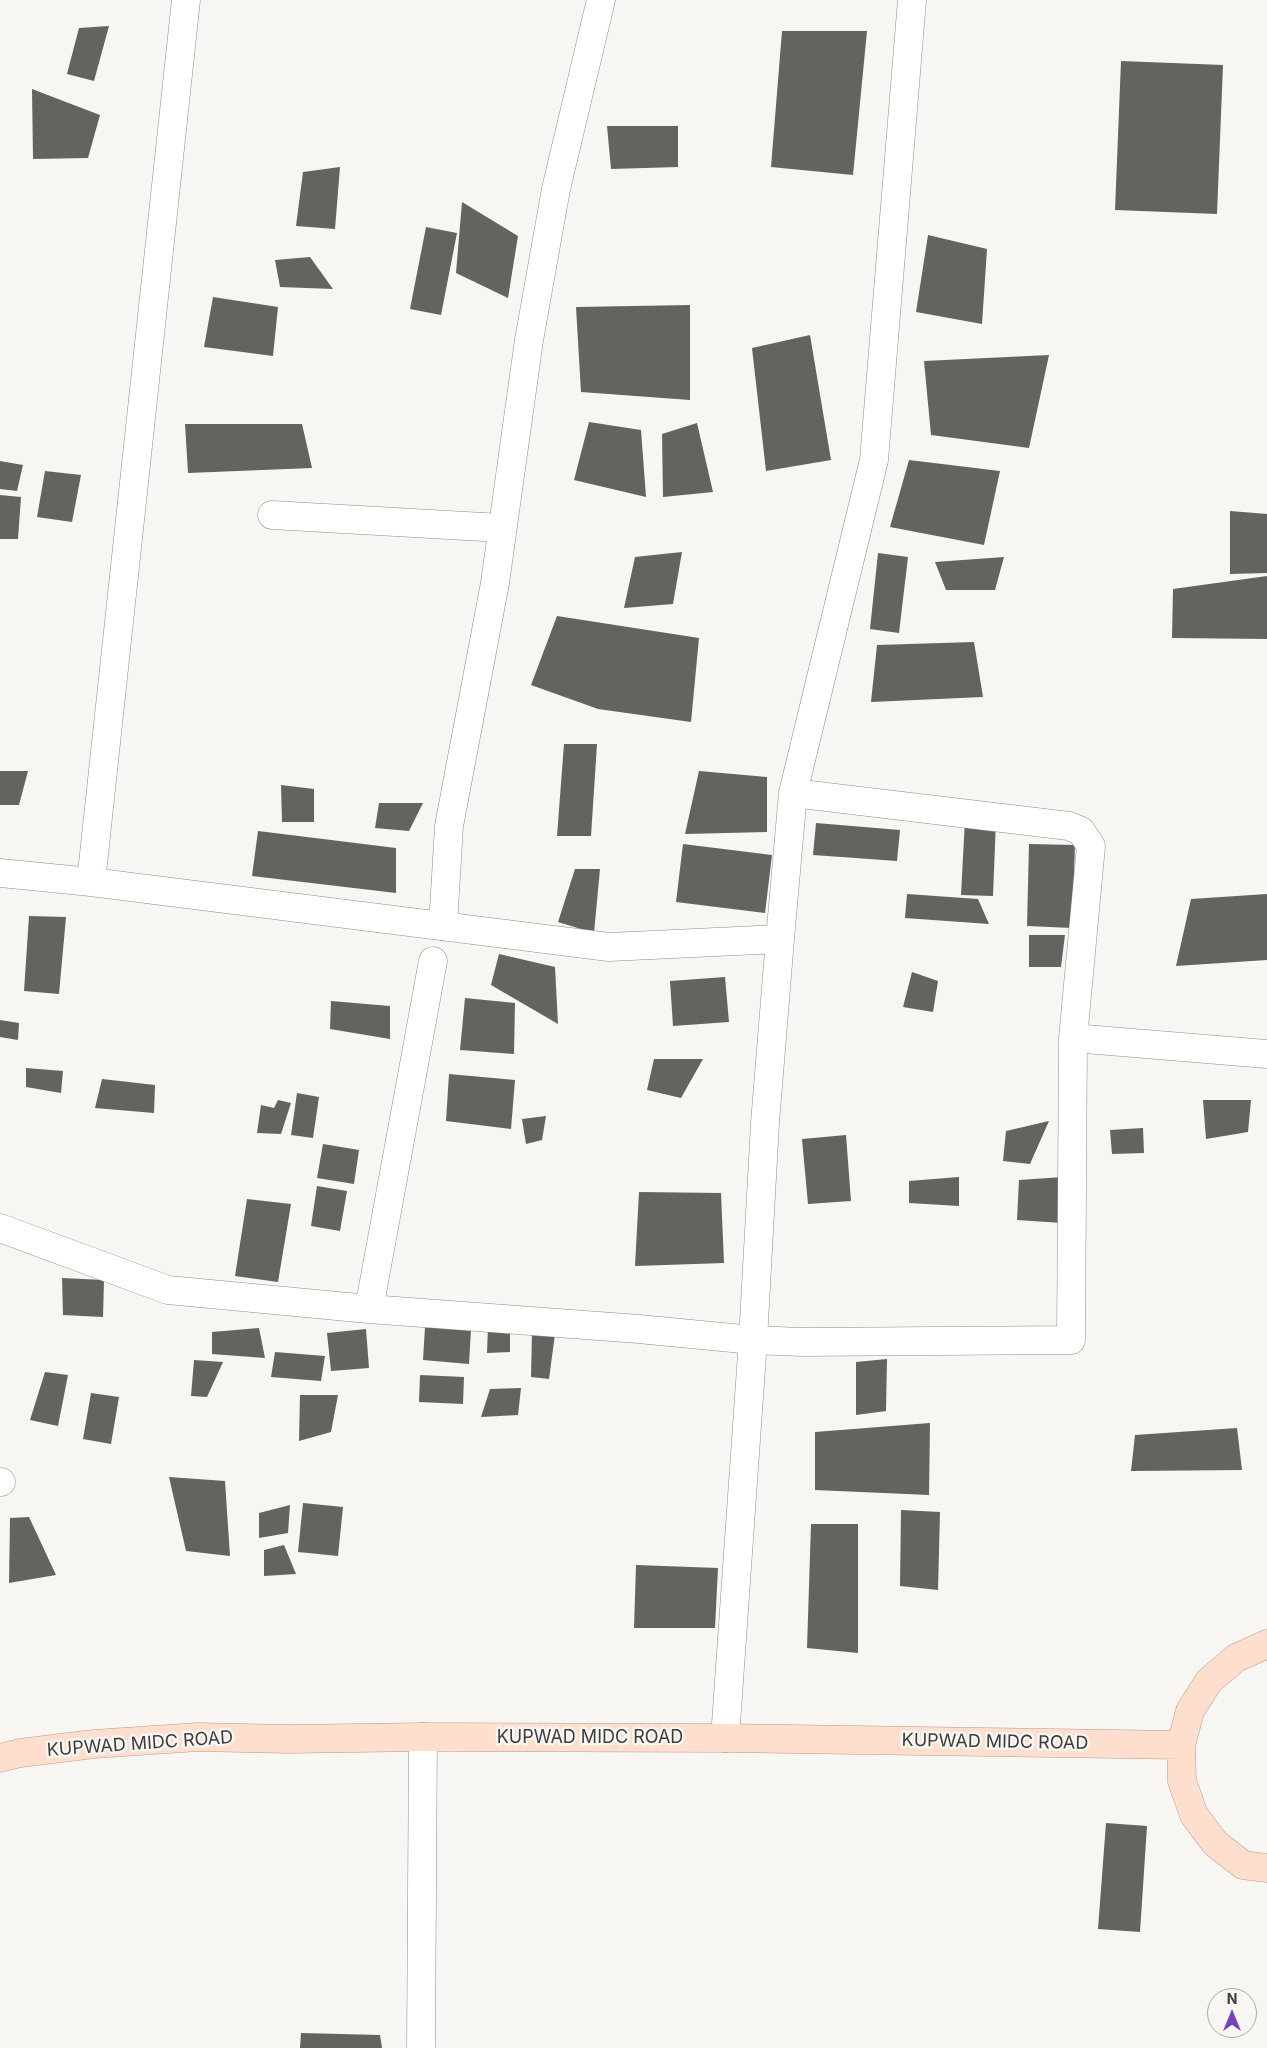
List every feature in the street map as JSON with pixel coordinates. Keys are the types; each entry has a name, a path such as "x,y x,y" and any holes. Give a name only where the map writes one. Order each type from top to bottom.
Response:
{"main road":[{"path":"1267,1644 1236,1658 1209,1681 1190,1711 1181,1745 1182,1781 1194,1815 1215,1843 1243,1865 1267,1868"},
{"name":"KUPWAD MIDC ROAD","path":"0,1758 20,1753 94,1744 198,1737 289,1739 423,1737 726,1738 1181,1745"}],"street":[{"path":"91,882 186,0"},
{"path":"443,926 449,826 494,583 528,340 556,189 601,0"},
{"path":"726,1738 753,1340 765,1123 793,793 874,460 912,0"},
{"path":"272,515 501,528"},
{"path":"0,1228 168,1290 369,1309 638,1329 753,1340 812,1342 1071,1340 1073,1038 1090,846 1081,831 1069,826 1027,819 793,793"},
{"path":"0,873 91,882 609,947 780,939"},
{"path":"369,1309 433,961"},
{"path":"1073,1038 1267,1054"},
{"path":"421,2048 423,1737"}],"building":[{"path":"109,26 94,81 67,74 79,28"},
{"path":"782,31 867,31 853,175 771,167"},
{"path":"1121,61 1223,65 1217,214 1115,210"},
{"path":"32,89 100,115 88,158 33,159"},
{"path":"607,126 678,126 678,167 611,169"},
{"path":"340,167 335,229 296,226 303,172"},
{"path":"462,202 518,236 508,298 456,273"},
{"path":"426,227 457,233 441,315 410,309"},
{"path":"928,235 987,249 982,324 916,312"},
{"path":"310,257 333,289 280,287 275,260"},
{"path":"213,297 278,307 273,356 204,347"},
{"path":"690,305 690,400 581,392 576,307"},
{"path":"810,335 831,460 766,471 752,348"},
{"path":"1049,355 1029,448 931,435 924,361"},
{"path":"589,422 641,430 646,497 574,480"},
{"path":"697,423 713,492 663,497 662,434"},
{"path":"185,424 302,424 312,468 188,473"},
{"path":"909,460 1000,471 984,545 890,527"},
{"path":"0,461 23,465 17,491 0,489"},
{"path":"45,471 81,475 72,522 37,517"},
{"path":"0,495 21,497 18,539 0,539"},
{"path":"1230,511 1267,514 1267,573 1230,574"},
{"path":"682,552 673,604 624,608 635,557"},
{"path":"878,553 908,557 899,633 870,629"},
{"path":"1004,557 995,590 946,590 935,562"},
{"path":"1267,576 1267,639 1172,638 1173,589"},
{"path":"557,616 699,638 691,722 598,709 531,685"},
{"path":"974,642 983,697 871,702 877,645"},
{"path":"564,744 597,744 591,836 557,836"},
{"path":"0,771 28,771 19,805 0,805"},
{"path":"699,771 767,777 767,832 685,834"},
{"path":"281,785 314,789 314,822 282,822"},
{"path":"379,803 423,803 409,831 375,828"},
{"path":"965,819 996,820 993,896 961,895"},
{"path":"816,823 900,830 897,861 813,855"},
{"path":"258,831 396,848 396,893 252,876"},
{"path":"683,844 772,855 765,913 676,902"},
{"path":"1029,844 1075,845 1072,928 1027,926"},
{"path":"575,869 600,869 594,933 558,922"},
{"path":"907,894 978,899 989,924 905,918"},
{"path":"1267,894 1267,960 1176,966 1191,899"},
{"path":"29,916 66,917 59,994 24,991"},
{"path":"1029,935 1065,935 1061,967 1029,967"},
{"path":"499,954 555,967 558,1024 491,985"},
{"path":"912,972 938,981 933,1012 903,1007"},
{"path":"725,977 729,1022 673,1026 670,981"},
{"path":"465,998 515,1003 514,1054 460,1050"},
{"path":"331,1001 390,1006 390,1039 330,1029"},
{"path":"0,1020 19,1023 18,1040 0,1037"},
{"path":"654,1059 703,1059 681,1098 647,1090"},
{"path":"26,1068 63,1071 61,1093 26,1087"},
{"path":"449,1074 515,1080 511,1129 446,1121"},
{"path":"102,1079 155,1085 154,1113 95,1108"},
{"path":"297,1093 319,1097 313,1138 291,1135"},
{"path":"278,1100 291,1103 281,1134 257,1133 261,1105 274,1108"},
{"path":"1203,1100 1251,1100 1248,1132 1206,1139"},
{"path":"546,1116 542,1140 526,1144 522,1119"},
{"path":"1049,1121 1030,1164 1003,1161 1006,1131"},
{"path":"1143,1128 1144,1153 1112,1154 1110,1130"},
{"path":"846,1135 851,1201 808,1204 802,1139"},
{"path":"323,1144 359,1150 354,1184 317,1178"},
{"path":"959,1177 959,1206 909,1203 909,1181"},
{"path":"1063,1177 1062,1223 1017,1220 1019,1180"},
{"path":"317,1186 347,1191 340,1231 311,1226"},
{"path":"639,1192 721,1193 724,1263 635,1266"},
{"path":"247,1199 291,1204 278,1282 235,1276"},
{"path":"62,1278 104,1280 103,1317 63,1315"},
{"path":"510,1324 510,1352 487,1353 488,1326"},
{"path":"425,1327 471,1330 469,1364 423,1360"},
{"path":"259,1328 265,1358 212,1354 212,1332"},
{"path":"366,1329 369,1368 331,1371 327,1333"},
{"path":"532,1332 555,1334 549,1379 531,1377"},
{"path":"275,1352 325,1356 321,1381 271,1377"},
{"path":"887,1359 886,1411 856,1415 856,1362"},
{"path":"194,1360 223,1362 207,1397 191,1396"},
{"path":"45,1372 68,1375 58,1426 30,1420"},
{"path":"420,1375 464,1377 463,1404 419,1402"},
{"path":"521,1388 518,1415 481,1417 490,1389"},
{"path":"91,1393 119,1397 111,1444 83,1439"},
{"path":"300,1395 338,1395 331,1432 299,1441"},
{"path":"930,1423 929,1495 815,1490 815,1432"},
{"path":"1237,1428 1242,1470 1131,1471 1135,1435"},
{"path":"169,1477 225,1481 230,1556 186,1551"},
{"path":"303,1503 343,1507 338,1556 298,1552"},
{"path":"290,1505 288,1533 259,1538 259,1513"},
{"path":"901,1510 940,1512 938,1590 900,1586"},
{"path":"29,1517 56,1575 9,1583 10,1518"},
{"path":"811,1524 858,1524 858,1653 807,1648"},
{"path":"284,1545 296,1574 264,1576 264,1550"},
{"path":"636,1565 718,1568 715,1628 634,1628"},
{"path":"1106,1823 1147,1826 1140,1932 1098,1929"},
{"path":"301,2033 380,2035 382,2048 300,2048"}]}
